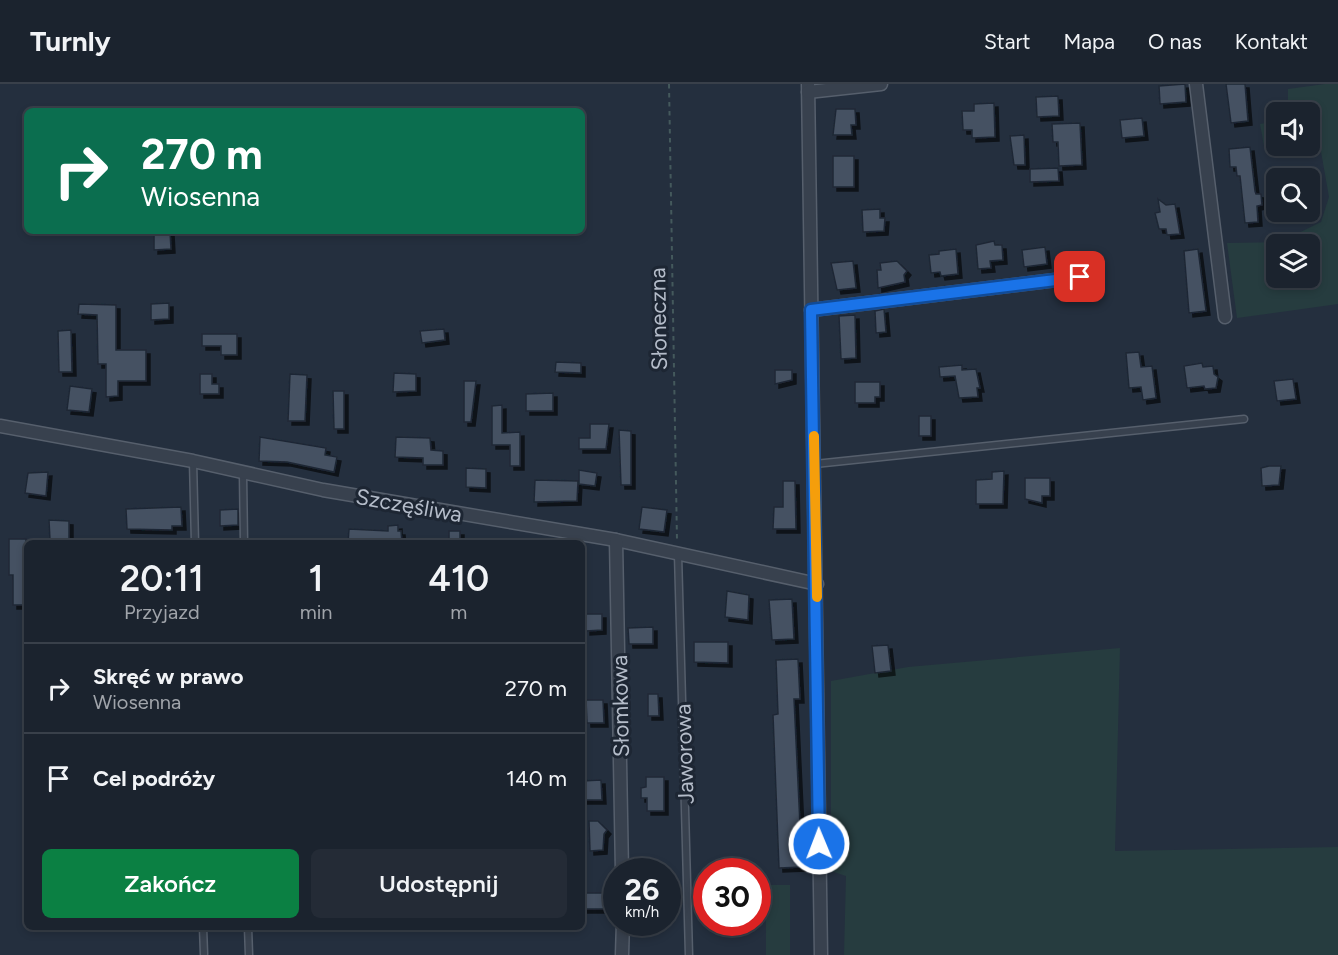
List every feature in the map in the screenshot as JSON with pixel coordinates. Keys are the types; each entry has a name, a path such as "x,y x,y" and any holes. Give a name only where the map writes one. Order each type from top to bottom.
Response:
{"street":[{"path":"821,955 808,88 881,84"},
{"path":"1196,84 1225,317"},
{"path":"811,310 1080,277"},
{"name":"Szczęśliwa","path":"0,426 193,461 243,474 323,490 616,540 817,584"},
{"name":"Słomkowa","path":"616,540 622,858"},
{"path":"622,936 622,955"}],"lane":[{"path":"815,464 1244,419"},
{"path":"193,461 195,540"},
{"path":"243,474 244,540"},
{"name":"Jaworowa","path":"678,553 689,955"},
{"path":"203,930 204,954"},
{"path":"249,930 249,955"}],"path":[{"name":"Słoneczna","path":"669,84 678,553"}],"green space":[{"path":"1338,84 1338,304 1237,318 1227,243 1266,242 1266,288 1320,288 1320,234 1296,234 1321,222 1329,197 1320,146 1320,102 1288,102 1288,89"},
{"path":"1266,123 1265,151 1260,124"},
{"path":"1120,648 1115,851 1338,847 1338,955 844,955 846,876 831,871 831,681 908,667"},
{"path":"771,885 790,885 790,955 766,955 766,936 771,936"}],"building":[{"path":"1185,84 1186,102 1160,104 1159,86"},
{"path":"1226,84 1245,84 1248,121 1231,123"},
{"path":"1058,96 1059,116 1037,117 1036,97"},
{"path":"994,103 995,137 972,138 972,130 963,130 962,111 974,111 974,104"},
{"path":"836,109 855,109 856,125 851,125 852,135 833,135"},
{"path":"1142,118 1144,136 1122,138 1120,120"},
{"path":"1080,123 1082,165 1059,166 1058,142 1053,142 1052,124"},
{"path":"1024,135 1025,165 1014,165 1010,136"},
{"path":"1250,147 1255,191 1256,194 1261,194 1262,205 1257,206 1258,222 1245,223 1240,176 1237,176 1236,167 1230,167 1229,149"},
{"path":"833,156 854,156 854,187 833,187"},
{"path":"1058,168 1059,181 1030,182 1030,169"},
{"path":"1158,199 1166,205 1175,204 1180,234 1167,235 1166,229 1159,229 1155,213 1160,212"},
{"path":"880,209 880,218 885,218 884,231 863,232 862,210"},
{"path":"154,234 170,234 171,249 154,250"},
{"path":"994,241 995,245 1002,245 1003,260 990,261 991,268 978,269 976,245"},
{"path":"1045,247 1047,264 1024,267 1022,250"},
{"path":"956,249 958,274 941,276 940,272 931,273 929,255"},
{"path":"1198,249 1206,311 1189,313 1184,251"},
{"path":"853,261 856,288 837,290 831,263"},
{"path":"897,261 907,271 904,275 905,282 878,288 877,270 881,270 880,263"},
{"path":"169,303 169,319 151,320 151,304"},
{"path":"79,304 116,305 116,350 146,350 146,381 118,381 118,396 106,397 106,364 98,364 97,315 78,314"},
{"path":"884,309 886,332 876,333 875,311"},
{"path":"855,315 856,358 841,359 839,316"},
{"path":"444,329 445,340 422,343 420,331"},
{"path":"71,330 72,372 59,372 58,331"},
{"path":"202,334 237,334 237,355 221,355 221,346 202,346"},
{"path":"1139,352 1141,367 1152,366 1156,398 1143,400 1141,387 1129,388 1126,353"},
{"path":"556,362 581,363 581,373 555,372"},
{"path":"1202,363 1203,367 1213,366 1214,374 1218,377 1216,388 1205,389 1204,386 1187,388 1184,366"},
{"path":"962,365 962,370 976,369 980,388 977,388 978,397 959,398 955,376 940,377 939,367"},
{"path":"775,370 792,370 792,380 775,384"},
{"path":"394,373 416,374 416,391 393,392"},
{"path":"200,374 212,374 212,384 219,384 219,394 200,394"},
{"path":"290,374 307,375 305,421 288,421"},
{"path":"1293,379 1296,399 1277,401 1274,381"},
{"path":"464,381 476,381 471,422 464,422"},
{"path":"855,382 880,382 880,397 875,397 875,403 855,403"},
{"path":"70,386 92,389 89,412 67,410"},
{"path":"333,391 344,391 344,429 334,429"},
{"path":"553,393 553,411 526,411 526,394"},
{"path":"502,405 502,433 520,432 520,466 510,466 510,445 492,445 492,406"},
{"path":"919,416 931,416 931,436 919,436"},
{"path":"590,424 609,424 606,449 579,449 579,438 590,438"},
{"path":"619,430 631,431 631,485 621,485"},
{"path":"260,437 326,448 325,455 337,457 334,472 287,462 259,461"},
{"path":"396,437 430,438 431,450 443,451 443,465 423,465 423,458 395,457"},
{"path":"1281,466 1279,485 1262,486 1261,468"},
{"path":"466,468 486,469 486,488 466,487"},
{"path":"579,470 597,473 595,486 579,484"},
{"path":"1004,471 1003,504 976,504 976,480 992,479 992,472"},
{"path":"48,472 46,496 25,493 28,473"},
{"path":"1025,478 1050,478 1050,496 1042,496 1042,503 1025,499"},
{"path":"535,480 578,481 577,501 534,502"},
{"path":"783,481 795,481 796,529 773,529 774,507 783,507"},
{"path":"181,507 182,526 172,526 172,530 127,529 126,509"},
{"path":"642,507 667,510 664,532 639,529"},
{"path":"238,509 238,525 220,526 220,510"},
{"path":"49,520 69,521 69,540 50,540"},
{"path":"398,525 402,540 348,540 349,529 388,531 388,526"},
{"path":"449,531 460,531 460,540 449,540"},
{"path":"9,539 26,539 24,540 24,605 13,605 13,575 9,575"},
{"path":"727,591 749,595 748,620 725,617"},
{"path":"792,599 794,639 772,640 769,600"},
{"path":"586,614 602,614 602,630 586,631"},
{"path":"653,627 653,644 629,644 628,628"},
{"path":"694,642 728,642 728,663 694,662"},
{"path":"888,645 891,671 875,673 872,646"},
{"path":"798,659 800,699 794,699 802,867 779,868 773,715 778,714 776,660"},
{"path":"648,694 658,694 659,716 648,716"},
{"path":"586,700 603,700 604,723 587,723"},
{"path":"646,777 664,777 664,811 647,811 647,798 641,798 641,788 646,787"},
{"path":"601,780 602,800 585,800 585,781"},
{"path":"589,821 598,821 607,830 604,834 603,850 590,851"},
{"path":"585,893 603,893 603,909 585,909"}],"slow traffic":[{"path":"814,436 817,597"}],"route":[{"path":"819,844 817,584 811,310 1080,277"}]}
